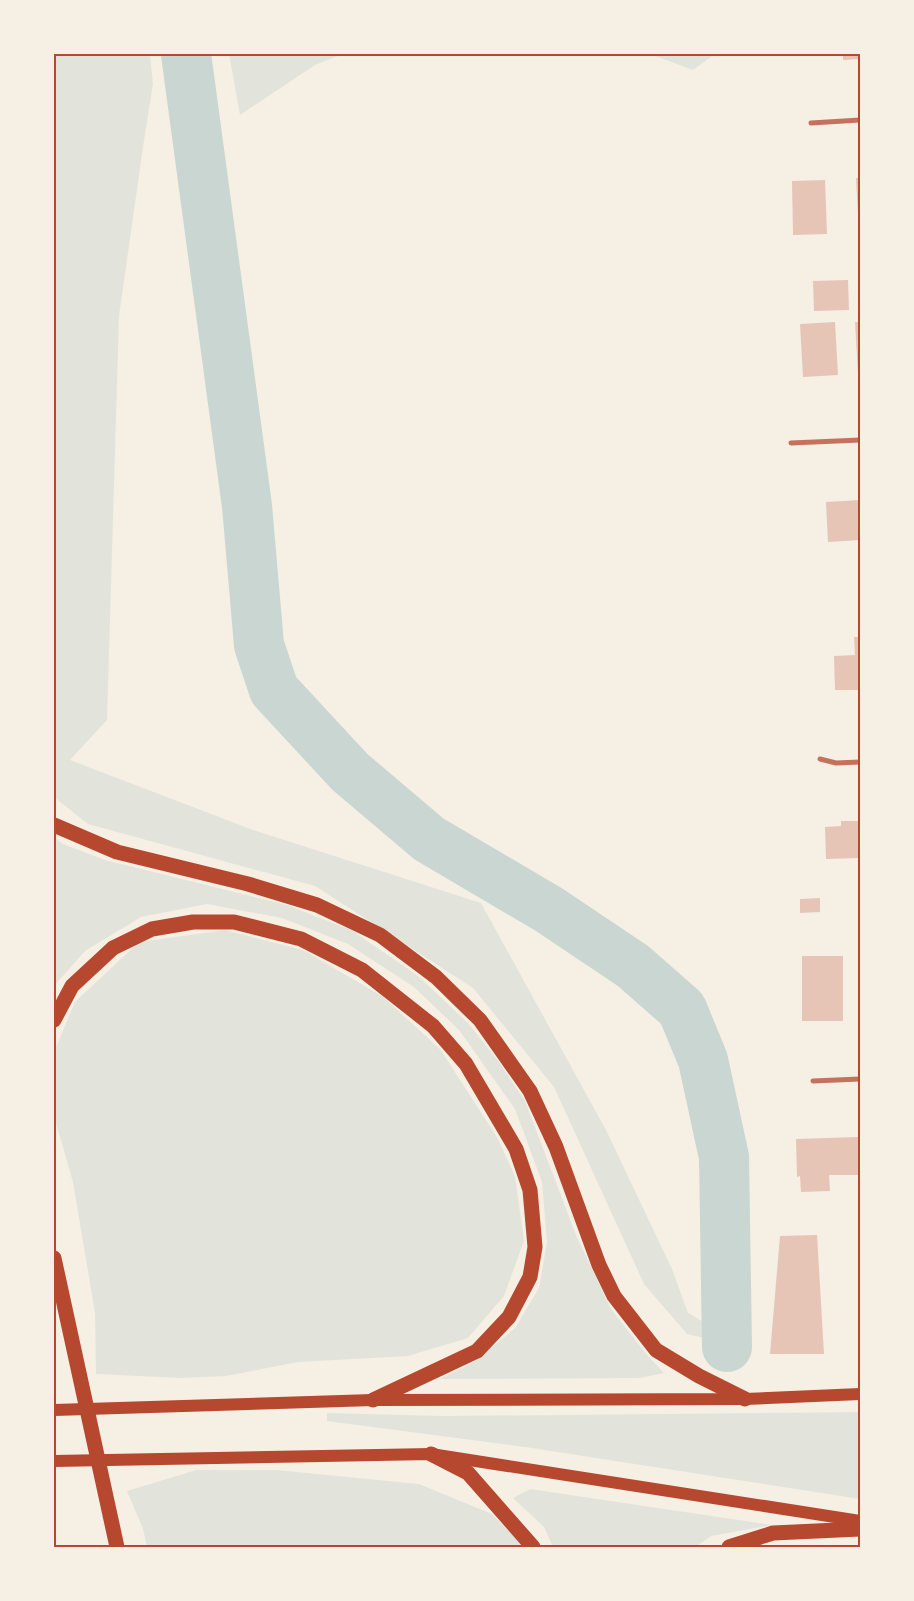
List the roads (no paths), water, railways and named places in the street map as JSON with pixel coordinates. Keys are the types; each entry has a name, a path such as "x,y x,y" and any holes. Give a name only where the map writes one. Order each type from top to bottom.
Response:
{"highway":[{"path":"54,825 117,852 248,884 317,904 380,935 436,977 480,1020 530,1091 556,1147 599,1265 614,1296 656,1350 699,1376 745,1399"},
{"path":"54,1020 72,986 113,948 152,929 193,922 234,922 300,939 362,970 433,1026 466,1064 516,1149 530,1190 535,1247 530,1277 509,1317 477,1351 373,1400"},
{"path":"54,1258 117,1547"},
{"path":"431,1454 468,1473 533,1547"},
{"path":"730,1547 773,1533 860,1529"}],"main road":[{"path":"54,1410 373,1400 745,1399 860,1394"},
{"path":"54,1461 431,1454 860,1521"}],"street":[{"path":"811,123 860,120"},
{"path":"791,443 860,440"},
{"path":"820,759 836,763 860,762"},
{"path":"814,1081 860,1079"}],"waterway":[{"path":"186,54 247,506 259,645 274,690 350,772 429,839 548,909 633,966 682,1009 703,1060 724,1157 727,1347"}]}
